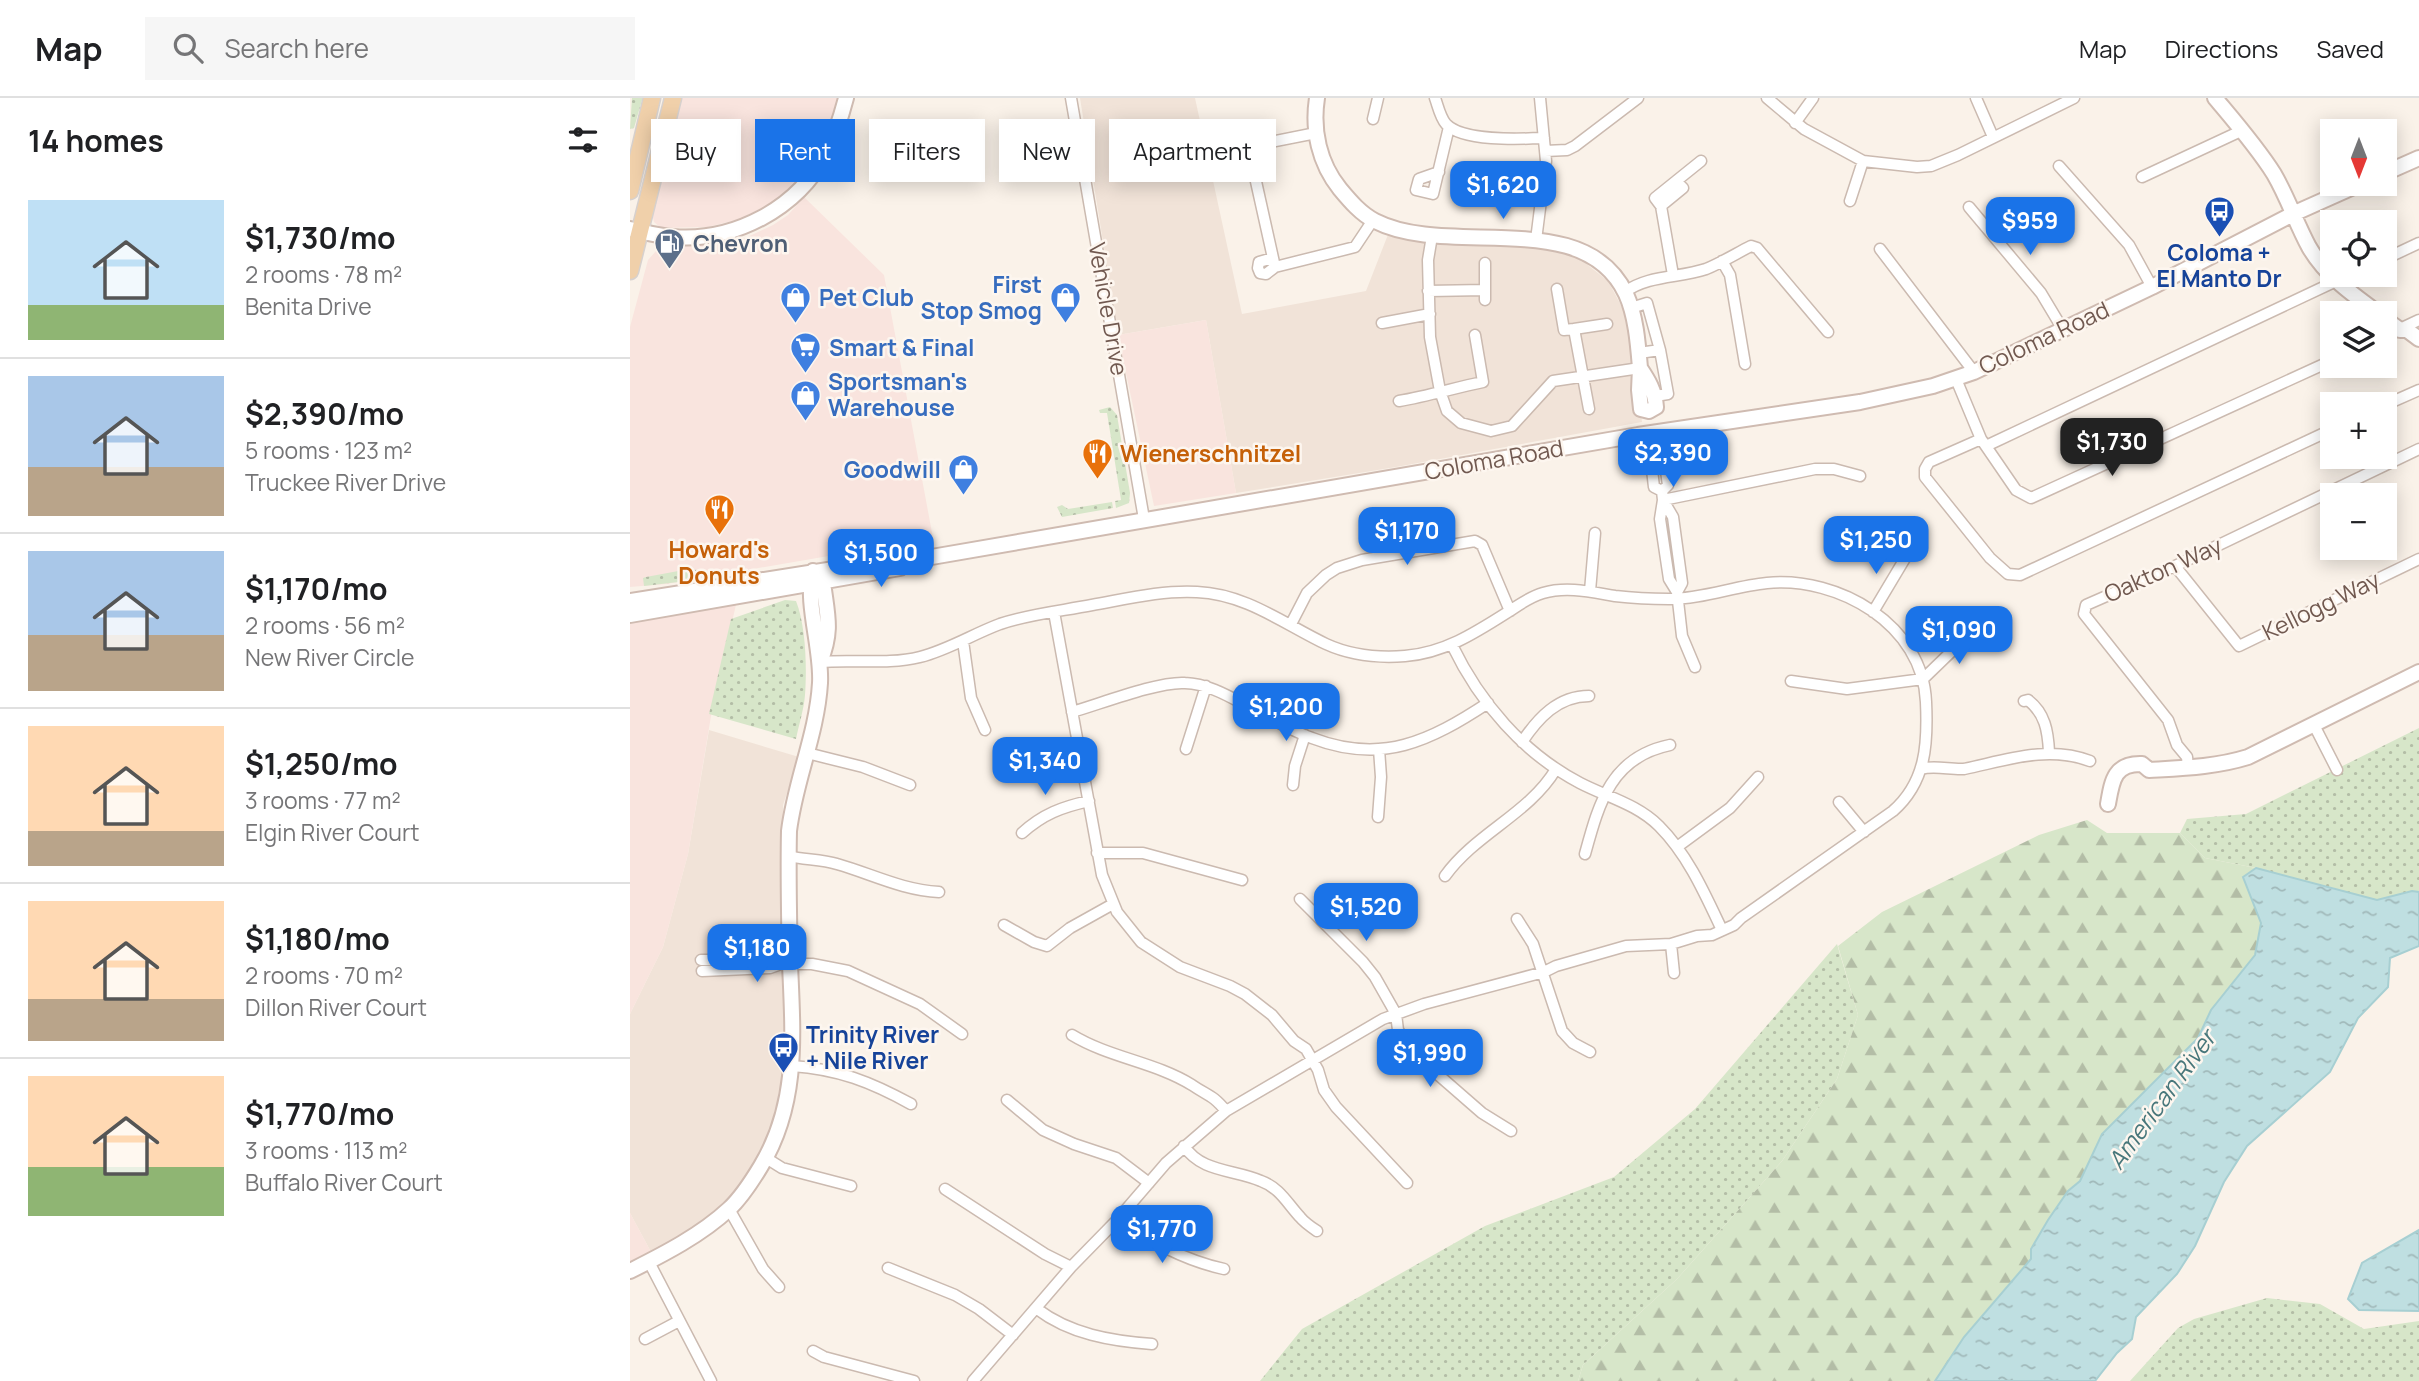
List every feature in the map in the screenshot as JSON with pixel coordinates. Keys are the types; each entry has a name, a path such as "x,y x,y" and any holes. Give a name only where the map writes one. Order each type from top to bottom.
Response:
{"main road":[{"path":"630,191 652,98"},
{"path":"630,271 635,230 674,98"}],"street":[{"path":"635,230 673,237 717,234 746,226 776,211 803,185 826,154 846,98"},
{"name":"Vehicle Drive","path":"1071,98 1144,519"},
{"path":"1317,98 1316,133 1330,174 1348,198 1373,220 1406,232 1432,236 1536,240 1580,250 1608,271 1625,292 1631,308 1639,360 1641,409 1649,411 1656,407 1655,396 1639,360"},
{"path":"1373,119 1378,98"},
{"path":"1435,98 1442,118 1449,127 1495,140 1544,138"},
{"path":"1536,240 1545,151 1540,98"},
{"path":"1545,151 1567,150 1575,146 1638,98"},
{"path":"1767,98 1795,123 1863,162 1931,166 2074,98"},
{"path":"1795,123 1813,98"},
{"path":"1976,98 1993,137"},
{"path":"2216,98 2243,130 2273,173 2310,248 2320,257"},
{"path":"1438,172 1449,127"},
{"path":"2142,177 2243,130"},
{"path":"1316,133 1255,145 1249,150 1274,263 1356,247 1373,220"},
{"path":"2398,167 2419,158"},
{"path":"1673,275 1661,206 1655,198 1701,161"},
{"path":"1850,201 1863,162"},
{"path":"2059,166 2129,245 2152,287"},
{"name":"Coloma Road","path":"630,615 815,579 910,557 920,559 1654,433 1860,402 1956,379 2152,287 2334,196"},
{"path":"1969,207 2040,293 2062,328"},
{"path":"1432,236 1428,260 1430,337 1440,391 1447,411 1461,423 1492,431 1512,426 1553,381 1639,360 1660,350"},
{"path":"2397,253 2419,243"},
{"path":"1625,292 1633,286 1704,269 1751,246 1757,248 1828,332"},
{"path":"1880,249 1974,372"},
{"path":"1722,261 1730,275 1745,364"},
{"path":"1428,291 1485,295 1485,263"},
{"path":"2320,287 1983,442 1929,462 1925,477 1990,558 2008,574 2020,575 2320,435"},
{"path":"2352,287 2366,301"},
{"path":"1557,289 1564,330 1607,324"},
{"path":"1631,308 1647,303 1660,350 1668,394 1655,396"},
{"path":"1382,323 1430,314"},
{"path":"2397,331 2419,320"},
{"path":"2397,328 2407,330 2419,339"},
{"path":"1574,329 1589,409"},
{"path":"1399,401 1483,383 1475,335"},
{"path":"1956,379 1983,442 2016,490 2031,498 2320,366"},
{"path":"2397,400 2419,390"},
{"path":"1649,411 1657,454 1664,457 1668,485 1662,496"},
{"name":"Oakton Way","path":"2188,768 2187,757 2177,745 2168,720 2084,614 2086,605 2175,566 2419,449"},
{"path":"1662,496 1815,469 1834,469 1860,476"},
{"path":"1662,496 1673,517 1682,583 1678,595 1682,636 1695,667"},
{"path":"1590,591 1595,533"},
{"path":"1291,624 1307,593 1316,583 1348,563 1475,541 1482,545 1510,611"},
{"path":"1873,612 1906,555"},
{"name":"Kellogg Way","path":"2175,566 2239,646 2419,559"},
{"path":"630,1271 688,1240 729,1209 766,1158 781,1122 792,1066 786,964 788,856 792,807 816,712 820,662 816,644 815,579"},
{"name":"Coloma Road","path":"630,601 815,579"},
{"path":"820,662 898,660 934,653 1006,622 1154,595 1195,592 1244,602 1327,645 1345,651 1379,657 1420,654 1452,645 1527,599 1546,592 1590,591 1634,598 1767,583 1791,583 1830,591 1873,612 1903,638 1913,653 1923,680 1927,732 1921,769 1910,793 1902,803 1864,832 1734,925 1712,935 1697,936 1671,944 1626,946 1396,1014 1367,1027 1226,1111 1184,1146 1149,1182 1117,1220 1071,1267 976,1380"},
{"path":"1054,612 1101,875 1113,904 1131,931 1152,950 1180,967 1245,994 1272,1015 1294,1041 1306,1049 1324,1090 1336,1107 1407,1184"},
{"path":"1791,681 1847,690 1923,680 1953,650 1968,630"},
{"path":"963,641 971,698 985,730"},
{"path":"1452,645 1488,703 1522,742 1556,769 1604,795 1625,802 1659,826 1678,847 1712,904 1722,930"},
{"path":"2108,804 2113,779 2125,766 2143,764 2149,770 2188,768 2218,765 2248,757 2419,672"},
{"path":"1072,712 1171,683 1183,682 1206,686 1305,736 1348,748 1379,749 1406,745 1438,734 1488,703"},
{"path":"1186,749 1206,686"},
{"path":"1522,742 1538,721 1558,704 1576,697 1589,696"},
{"path":"2024,701 2028,699 2033,703 2043,719 2049,752"},
{"path":"2314,725 2337,770"},
{"path":"1293,785 1295,766 1305,736"},
{"path":"1585,854 1604,795 1617,774 1632,759 1650,750 1670,745"},
{"path":"1378,817 1381,777 1379,749"},
{"path":"1921,769 1964,769 2049,752 2064,753 2090,761"},
{"path":"807,753 863,767 910,785"},
{"path":"1445,876 1468,849 1541,792 1556,769"},
{"path":"1678,847 1730,808 1758,777"},
{"path":"1022,833 1053,810 1089,801"},
{"path":"1839,802 1864,832"},
{"path":"1097,853 1143,853 1242,880"},
{"path":"788,856 817,858 903,887 939,892"},
{"path":"1300,899 1367,967 1396,1014 1398,1030 1412,1052 1482,1113 1511,1131"},
{"path":"1004,925 1046,946 1070,928 1113,904"},
{"path":"1517,919 1533,944 1562,1031 1573,1043 1590,1052"},
{"path":"1671,944 1674,973"},
{"path":"702,965 770,968 786,964 812,964 848,971 920,1004 962,1034"},
{"path":"1072,1035 1125,1058 1175,1074 1214,1096 1226,1111"},
{"path":"792,1066 829,1069 851,1075 911,1104"},
{"path":"1007,1100 1043,1130 1116,1158 1149,1182"},
{"path":"1184,1146 1195,1158 1215,1169 1258,1179 1275,1188 1300,1218 1317,1231"},
{"path":"766,1158 782,1168 852,1186"},
{"path":"945,1189 1045,1254 1071,1267"},
{"path":"729,1209 763,1269 779,1287"},
{"path":"1117,1220 1170,1252 1201,1264 1224,1269"},
{"path":"649,1262 711,1381"},
{"path":"888,1268 955,1295 979,1309 1013,1335"},
{"path":"1037,1309 1069,1329 1129,1342 1152,1344"},
{"path":"645,1339 679,1321"},
{"path":"813,1351 824,1357 914,1381"}],"shaded area":[{"path":"681,98 838,98 832,119 755,119 755,182 795,182 777,200 740,219 708,227 661,228 654,222 652,213 660,182 741,182 741,119 676,119"},
{"path":"1080,98 1195,98 1200,119 1109,119 1109,182 1213,182 1242,314 1366,291 1389,232 1422,241 1458,245 1530,245 1574,254 1608,281 1630,322 1642,422 1236,493 1206,320 1118,335 1093,182 1095,119 1083,119"},
{"path":"804,197 884,275 933,538 666,584 630,587 630,327 648,260 656,251 662,250 663,245 705,245 743,239 788,215"},
{"path":"1206,320 1236,493 1154,506 1118,335"},
{"path":"737,600 711,716 688,854 663,947 630,1014 630,619"},
{"path":"709,730 799,757 783,805 787,1080 775,1123 762,1153 733,1198 699,1224 651,1252 630,1213 630,1014 663,947 688,854"},
{"path":"630,1213 651,1252 630,1263"}],"green space":[{"path":"632,98 642,100 634,128 630,129"},
{"path":"1110,407 1117,415 1130,493 1129,503 1116,508 1115,501 1121,500 1107,413 1100,413 1099,410"},
{"path":"1112,502 1113,508 1062,517 1057,507 1062,505 1068,509"},
{"path":"689,569 697,570 696,580 644,586 643,578"},
{"path":"785,600 796,601 805,647 805,695 796,739 709,714 731,619"},
{"path":"2419,728 2419,892 2412,891 2377,900 2256,868 2205,858 2180,833 2187,819 2246,814"},
{"path":"2087,820 2107,833 2180,833 2205,858 2256,868 2243,877 2261,923 2255,955 2211,1010 2199,1038 2102,1134 2080,1181 2068,1191 2048,1220 2032,1249 2031,1259 1964,1337 1935,1381 1578,1381 1583,1365 1677,1279 1782,1161 1837,1079 1858,1015 1838,946 1882,912 2039,835"},
{"path":"1837,944 1858,1015 1837,1079 1782,1161 1677,1279 1583,1365 1578,1381 1260,1381 1302,1329 1485,1226 1614,1177 1695,1109"},
{"path":"2267,1298 2320,1304 2364,1329 2419,1321 2419,1381 2130,1381 2178,1328 2194,1319"}],"water":[{"name":"American River","path":"2256,868 2377,900 2412,891 2419,892 2419,946 2390,958 2388,987 2358,1018 2330,1072 2247,1146 2224,1182 2195,1246 2177,1274 2136,1317 2132,1339 2095,1381 1935,1381 1964,1337 2031,1259 2031,1249 2068,1191 2080,1181 2102,1134 2198,1038 2211,1010 2255,955 2261,923 2243,877"},
{"path":"2419,1230 2419,1311 2359,1310 2348,1299 2362,1263"}],"place":[{"name":"Coloma + El Manto Dr","path":"2219,239"},
{"name":"Chevron","path":"670,271"},
{"name":"Pet Club","path":"796,325"},
{"name":"First Stop Smog","path":"1065,325"},
{"name":"Smart & Final","path":"806,375"},
{"name":"Sportsman's Warehouse","path":"805,422"},
{"name":"Wienerschnitzel","path":"1097,481"},
{"name":"Goodwill","path":"964,497"},
{"name":"Howard's Donuts","path":"719,536"},
{"name":"Trinity River + Nile River","path":"783,1075"}]}
